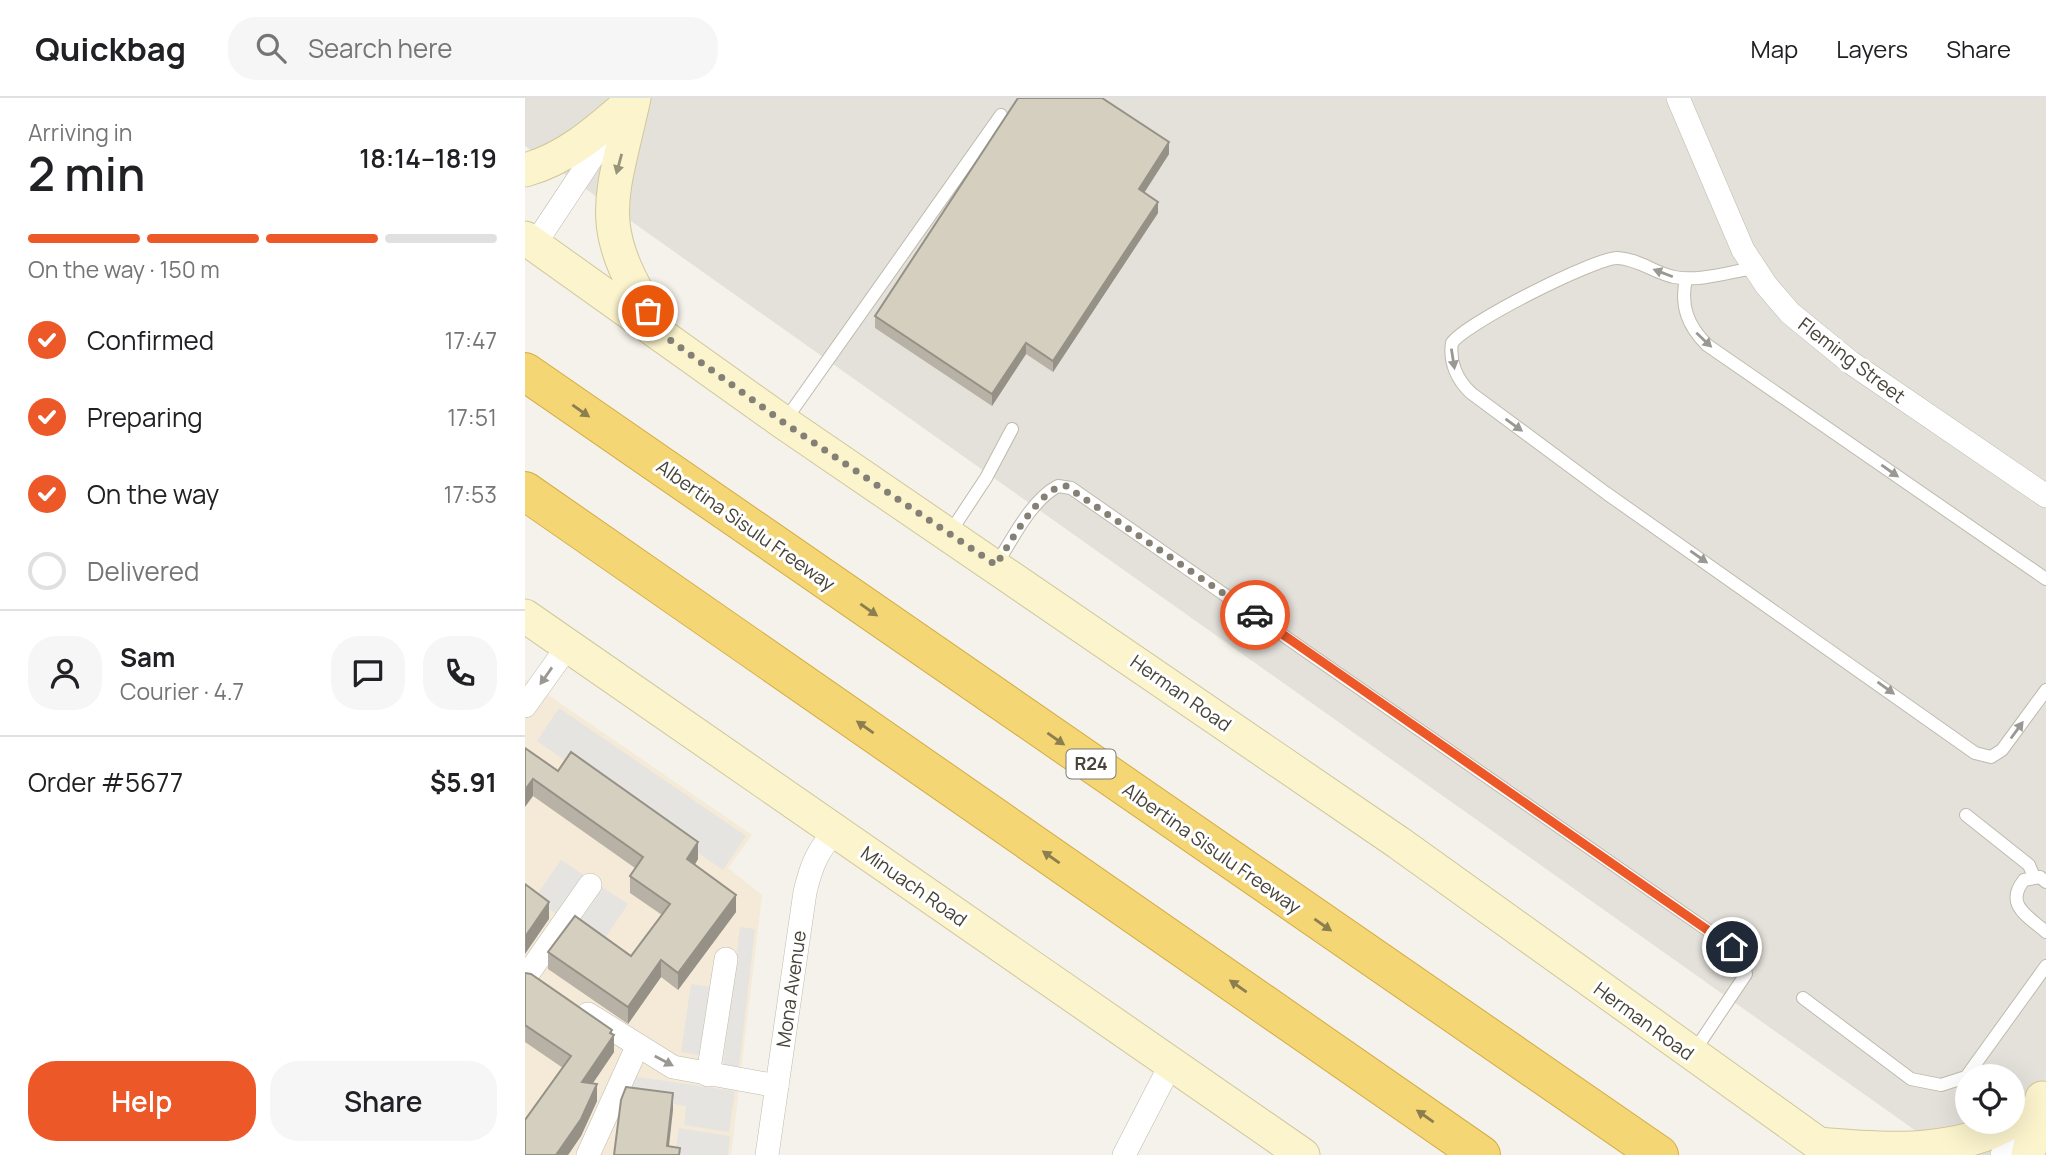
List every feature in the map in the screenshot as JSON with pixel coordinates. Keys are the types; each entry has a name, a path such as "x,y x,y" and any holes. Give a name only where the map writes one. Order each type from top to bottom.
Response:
{"highway":[{"name":"Albertina Sisulu Freeway","path":"525,372 1659,1155"},
{"path":"525,491 1481,1155"}],"main road":[{"path":"525,170 545,165 569,151 631,101"},
{"path":"631,101 614,183 612,227 623,268 662,334"},
{"name":"Herman Road","path":"530,241 783,422 996,565 1399,844 1826,1150"},
{"name":"Minuach Road","path":"525,616 1303,1155"},
{"path":"2025,1110 2044,1095"},
{"path":"2028,1155 2044,1095"},
{"path":"1826,1150 1940,1150 1970,1145 1989,1134"}],"street":[{"name":"Fleming Street","path":"1678,98 1754,268 1790,313 1819,339 2046,496"},
{"path":"530,241 631,101"},
{"path":"525,706 568,646"},
{"name":"Mona Avenue","path":"767,1155 809,874 821,846 836,831"},
{"path":"550,988 526,974 590,885"},
{"path":"708,1074 726,959"},
{"path":"572,1002 637,1047 673,1067 777,1086"},
{"path":"588,1155 637,1047"},
{"path":"1124,1155 1171,1064"},
{"path":"2002,1155 2044,1095"}],"lane":[{"path":"783,422 1000,115"},
{"path":"1754,268 1686,279 1628,260 1606,259 1546,287 1466,330 1452,343 1455,369 1461,383 1471,393 1596,485 1975,752 1991,757 2001,750 2046,690"},
{"path":"1686,279 1683,300 1685,312 1697,335 1707,345 2046,579"},
{"path":"949,535 986,478 1012,429"},
{"path":"996,565 1028,517 1058,486 1072,488 1732,947 1743,959 1746,974 1692,1055"},
{"path":"1966,815 2029,865 2040,879"},
{"path":"2040,879 2024,880 2015,897 2020,908 2046,932"},
{"path":"1804,998 1911,1079 1941,1085 1966,1077 2046,967"}],"shaded area":[{"path":"525,98 2046,98 2046,1155 1950,1155 525,146"},
{"path":"525,679 752,835 728,868 762,895 731,1155 525,1155"},
{"path":"559,708 746,836 723,870 537,741"},
{"path":"561,860 628,904 601,944 534,899"},
{"path":"740,927 755,929 739,1067 723,1065"},
{"path":"691,984 710,987 699,1055 681,1052"},
{"path":"631,1076 735,1091 729,1132 684,1125 686,1106 629,1098"},
{"path":"679,1128 730,1136 728,1155 675,1155"}],"building":[{"path":"1018,98 1102,98 1169,142 1139,189 1158,202 1053,361 1026,343 992,394 875,316"},
{"path":"525,748 558,771 571,752 698,842 687,859 736,895 678,973 661,960 628,1007 548,952 575,916 631,956 670,904 630,876 643,857 533,779 525,790"},
{"path":"525,884 549,902 525,937"},
{"path":"525,973 531,974 612,1030 610,1033 614,1035 582,1082 597,1084 581,1119 556,1155 525,1155 525,1120 571,1056 525,1025"},
{"path":"626,1087 673,1093 667,1146 680,1148 679,1155 614,1155 621,1100"}],"way so far":[{"path":"648,311 662,334 783,422 996,565 1028,517 1049,492 1058,486 1066,486 1255,615"}],"route":[{"path":"1255,615 1732,947"}]}
